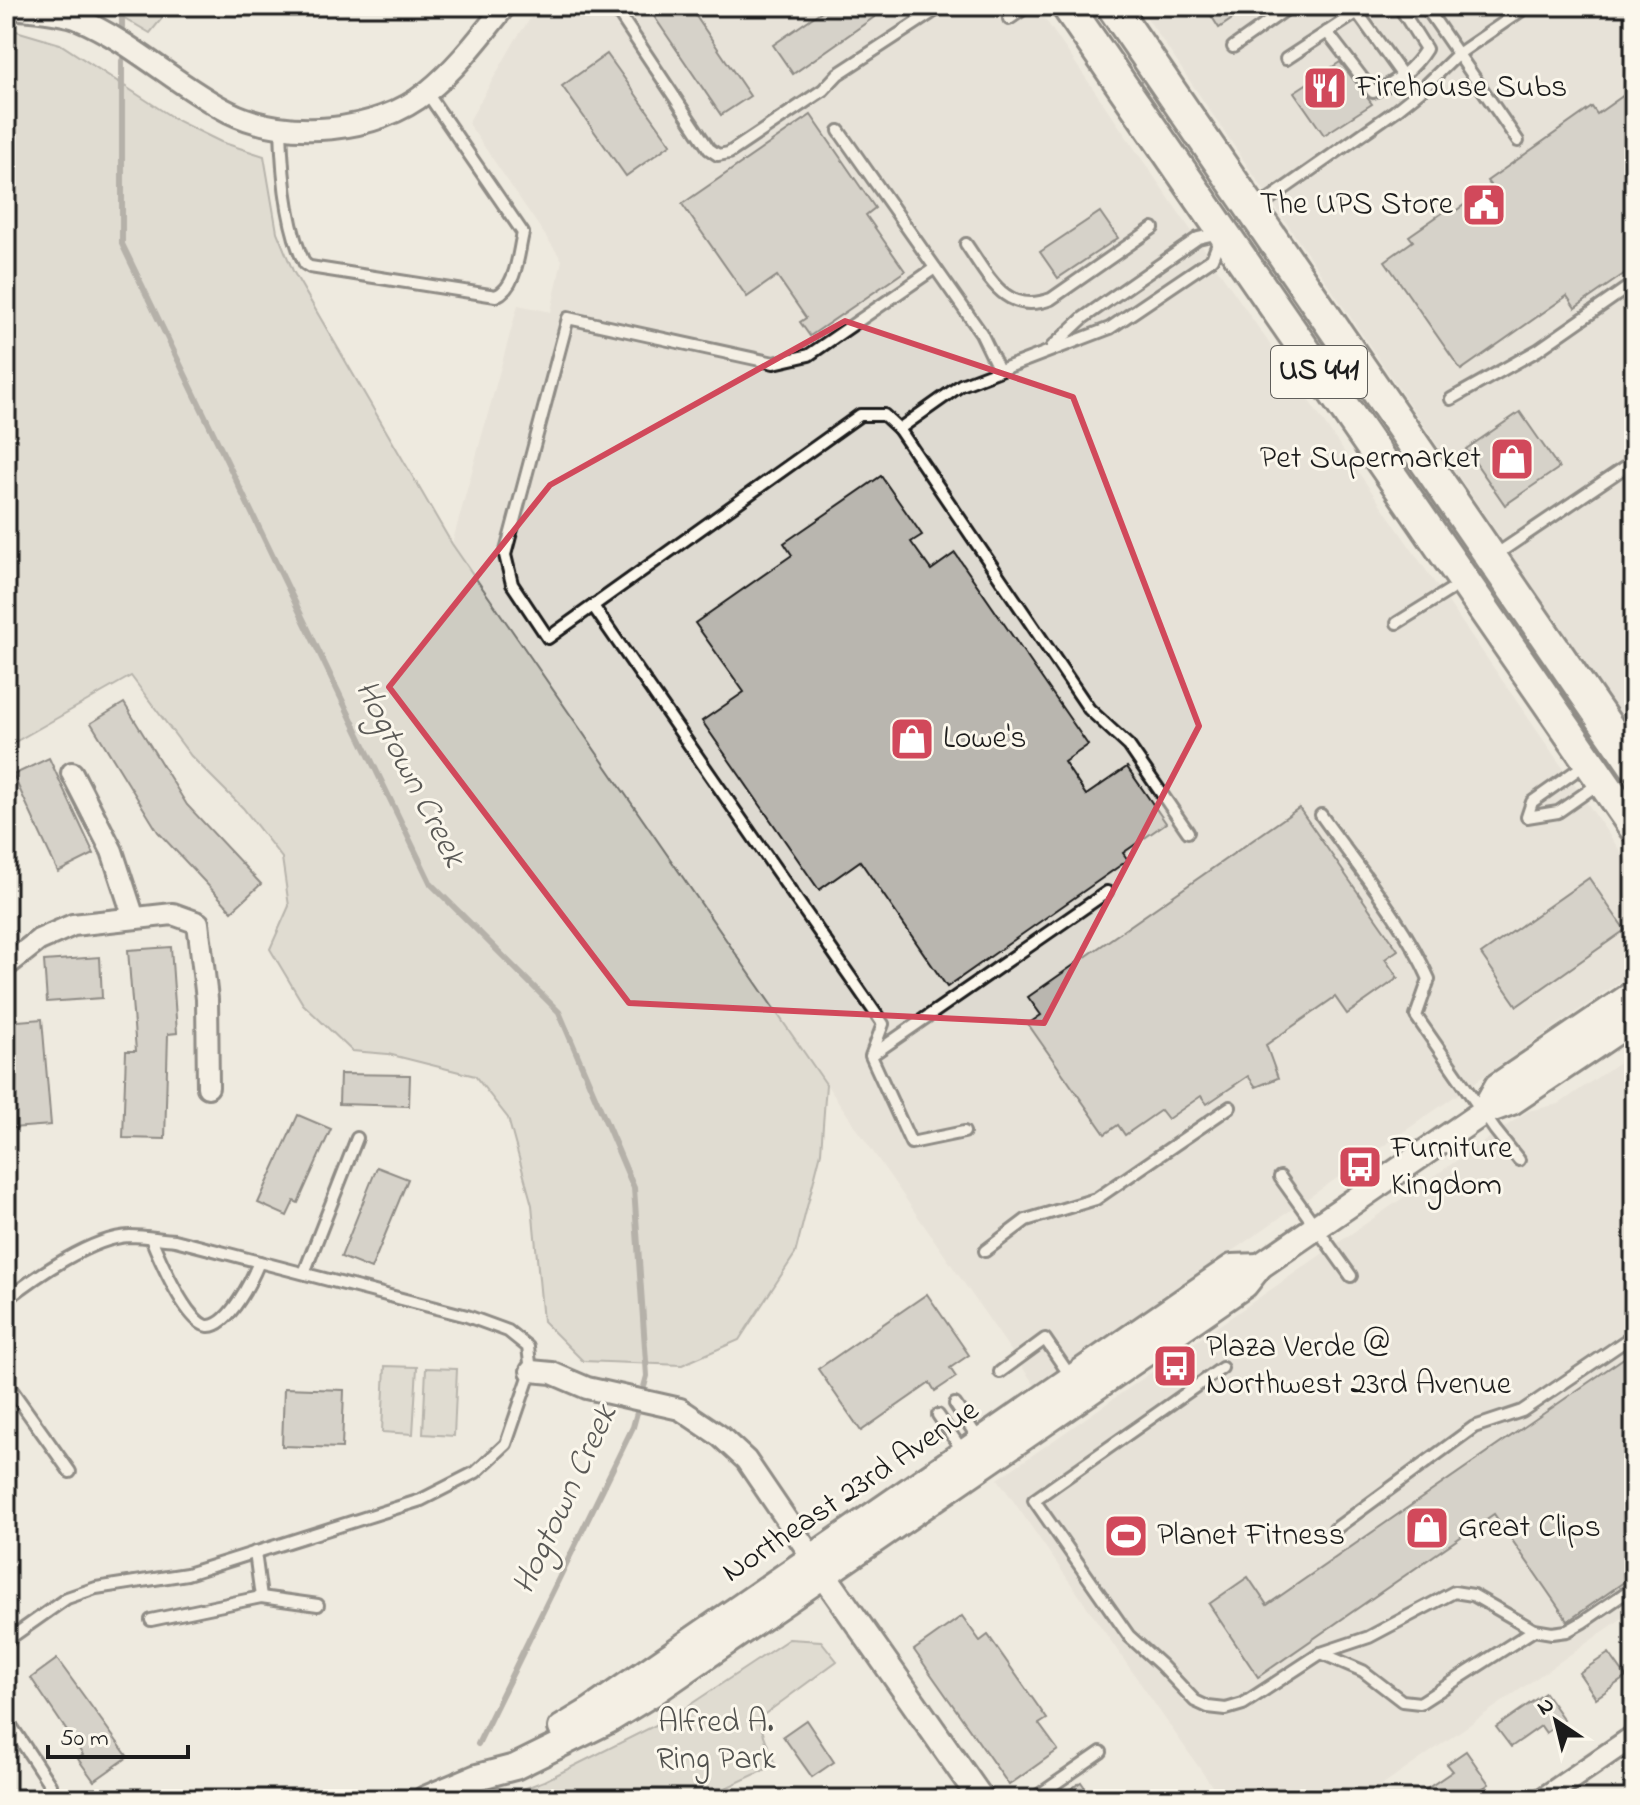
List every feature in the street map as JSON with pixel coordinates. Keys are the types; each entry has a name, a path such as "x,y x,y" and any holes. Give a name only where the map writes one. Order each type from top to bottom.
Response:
{"main road":[{"name":"US 441","path":"1067,6 1634,827"},
{"name":"US 441","path":"1112,6 1632,758"},
{"path":"1222,232 1253,210"},
{"path":"1416,512 1456,542 1492,557"},
{"path":"1464,581 1497,593 1532,615"}],"street":[{"path":"6,7 76,18 134,50 230,113 281,128 322,130 358,124 405,107 427,93 477,41 505,6"},
{"path":"72,773 112,851 134,918"},
{"path":"6,966 39,940 73,925 173,914 198,923 207,999 208,1087"},
{"name":"Northeast 23rd Avenue","path":"425,1799 477,1777 515,1767 608,1721 652,1694 973,1448 1245,1285 1260,1266 1482,1113 1497,1086 1634,993"},
{"path":"1482,1113 1512,1102 1634,1020"},
{"path":"531,1371 552,1373 587,1388 680,1409 720,1436 746,1460 981,1799"},
{"name":"Northeast 23rd Avenue","path":"818,1566 1078,1387"},
{"path":"1542,1799 1634,1736"}],"lane":[{"path":"614,6 709,149 718,155 729,153 823,90 838,74 942,6"},
{"path":"1009,19 1028,6"},
{"path":"1233,47 1291,6"},
{"path":"1327,32 1373,92 1403,76 1426,49 1399,6"},
{"path":"1425,6 1518,141"},
{"path":"1253,210 1420,91 1458,54 1528,6"},
{"path":"1286,59 1362,9 1403,76"},
{"path":"281,128 281,154 291,219 305,264 496,296 505,292 510,284 523,233 427,93"},
{"path":"839,131 981,333 999,370"},
{"path":"966,244 995,286 1015,303 1035,305 1051,299 1153,228"},
{"path":"1048,351 1083,318 1198,238 1222,232"},
{"path":"899,429 961,385 1110,328 1212,259 1222,232"},
{"path":"935,268 809,355 774,363 568,318 505,555 512,584 548,638 860,415 884,415 899,429 1089,709 1129,746 1188,832"},
{"path":"1451,399 1538,350 1634,283"},
{"path":"1492,557 1634,461"},
{"path":"1397,623 1464,581"},
{"path":"593,606 883,1024 871,1056 911,1143 964,1132"},
{"path":"1596,771 1558,812 1527,817 1532,802 1596,771"},
{"path":"1321,815 1422,964 1429,979 1416,1016 1482,1113 1519,1160"},
{"path":"871,1056 1107,892"},
{"path":"985,1251 1026,1220 1096,1199 1230,1107"},
{"path":"304,1273 357,1138"},
{"path":"1280,1177 1351,1276"},
{"path":"6,1300 28,1282 99,1243 128,1236 175,1240 467,1316 508,1331 528,1347 531,1371 506,1444 476,1472 421,1500 187,1574 96,1588 67,1598 6,1641"},
{"path":"151,1238 164,1271 188,1308 206,1325 211,1326 218,1321 240,1299 250,1285 259,1262"},
{"path":"1335,1529 1474,1427 1522,1411 1634,1335"},
{"path":"1000,1372 1045,1339 1078,1387"},
{"path":"1222,1368 1034,1500 1129,1636 1195,1701 1208,1707 1226,1709 1243,1704 1321,1653 1369,1637 1454,1592 1473,1595 1534,1630 1552,1633 1567,1631 1634,1587"},
{"path":"6,1382 70,1472"},
{"path":"955,1404 973,1448"},
{"path":"938,1415 973,1448"},
{"path":"255,1552 261,1597"},
{"path":"151,1620 261,1597 318,1605"},
{"path":"1321,1653 1363,1671 1402,1701 1420,1703 1534,1630"},
{"path":"6,1718 50,1785"},
{"path":"1033,1799 1101,1752"}],"highlighted area":[{"path":"845,321 1073,397 1199,726 1044,1023 629,1003 389,687 550,485"}],"shaded area":[{"path":"539,6 1036,6 1634,871 1634,972 1036,1387 452,544 518,305 551,312 562,260 468,123 516,39"},
{"path":"1139,6 1634,6 1634,735"},
{"path":"1634,1052 1634,1610 1363,1799 1221,1799 998,1479 1528,1111 1559,1104"}],"green space":[{"path":"104,6 172,6 150,33"},
{"path":"6,28 60,44 178,121 221,142 264,156 277,232 293,271 452,544 826,1084 821,1152 795,1254 739,1340 682,1365 583,1361 543,1321 532,1205 508,1118 475,1076 388,1054 352,1051 303,1004 270,949 289,906 282,858 243,808 191,756 131,676 15,742 6,729"},
{"path":"385,1366 417,1367 413,1434 382,1432"},
{"path":"426,1368 457,1369 454,1436 423,1434"},
{"name":"Alfred A. Ring Park","path":"789,1639 821,1641 837,1661 758,1719 775,1765 702,1799 497,1799 544,1781 670,1718"}],"building":[{"path":"647,6 689,6 750,96 721,115"},
{"path":"829,6 890,6 793,74 773,45"},
{"path":"1205,6 1251,6 1219,28"},
{"path":"607,54 671,144 626,176 562,86"},
{"path":"1340,62 1372,104 1324,135 1294,92"},
{"path":"1634,88 1634,267 1575,308 1567,296 1461,370 1385,261 1413,241 1409,236 1448,209 1451,214 1491,186 1487,181 1592,107 1597,114"},
{"path":"811,115 875,208 866,215 905,271 810,336 800,322 806,318 777,276 747,297 682,204"},
{"path":"1100,212 1118,238 1058,278 1040,252"},
{"name":"Pet Supermarket","path":"1520,412 1559,468 1505,505 1466,449"},
{"path":"881,476 922,535 911,542 931,570 955,553 1088,745 1064,762 1086,795 1127,767 1166,823 1123,853 1128,860 947,987 860,861 819,890 702,721 744,692 695,623 792,555 784,543"},
{"path":"124,703 187,805 261,884 232,911 158,832 91,723"},
{"path":"49,758 94,854 58,872 13,775"},
{"path":"1299,808 1398,950 1385,959 1398,978 1347,1014 1335,997 1266,1045 1278,1078 1256,1087 1248,1076 1207,1104 1201,1096 1168,1119 1161,1110 1125,1135 1118,1125 1105,1134 1028,1024 1041,1015 1028,997"},
{"path":"1589,878 1625,930 1517,1006 1481,954"},
{"path":"171,947 177,1033 168,1034 165,1139 123,1138 126,1051 136,1051 128,950"},
{"path":"100,957 102,998 47,1002 44,961"},
{"path":"42,1019 51,1125 12,1128 6,1022"},
{"path":"340,1074 410,1075 409,1106 339,1104"},
{"path":"298,1115 331,1129 298,1203 294,1201 287,1216 258,1203"},
{"path":"377,1167 408,1179 371,1269 341,1257"},
{"path":"927,1294 969,1355 950,1368 956,1377 935,1391 930,1383 861,1431 818,1369"},
{"path":"1634,1351 1634,1575 1568,1621 1494,1514 1258,1677 1209,1604 1248,1577 1267,1605"},
{"path":"284,1388 344,1390 342,1448 282,1446"},
{"path":"962,1616 980,1641 988,1635 1047,1719 1039,1724 1058,1750 1009,1785 914,1650"},
{"path":"1609,1653 1626,1677 1596,1698 1579,1673"},
{"path":"57,1659 128,1757 94,1781 78,1759 83,1755 31,1678"},
{"path":"1545,1693 1564,1720 1546,1733 1541,1726 1511,1747 1496,1727"},
{"path":"806,1720 834,1762 812,1777 783,1736"},
{"path":"1466,1751 1489,1784 1467,1799 1412,1799 1453,1771 1447,1764"},
{"path":"1081,1782 1093,1799 1056,1799"}],"waterway":[{"name":"Hogtown Creek","path":"122,6 122,27"},
{"name":"Hogtown Creek","path":"122,61 122,244 431,884 559,1012 634,1188 647,1376 633,1427 478,1744"}],"place":[{"name":"Firehouse Subs","path":"1325,88"},
{"name":"The UPS Store","path":"1484,205"},
{"name":"Pet Supermarket","path":"1512,459"},
{"name":"Lowe's","path":"912,739"},
{"name":"Furniture Kingdom","path":"1360,1167"},
{"name":"Plaza Verde @ Northwest 23rd Avenue","path":"1175,1366"},
{"name":"Great Clips","path":"1427,1528"},
{"name":"Planet Fitness","path":"1126,1536"}]}
